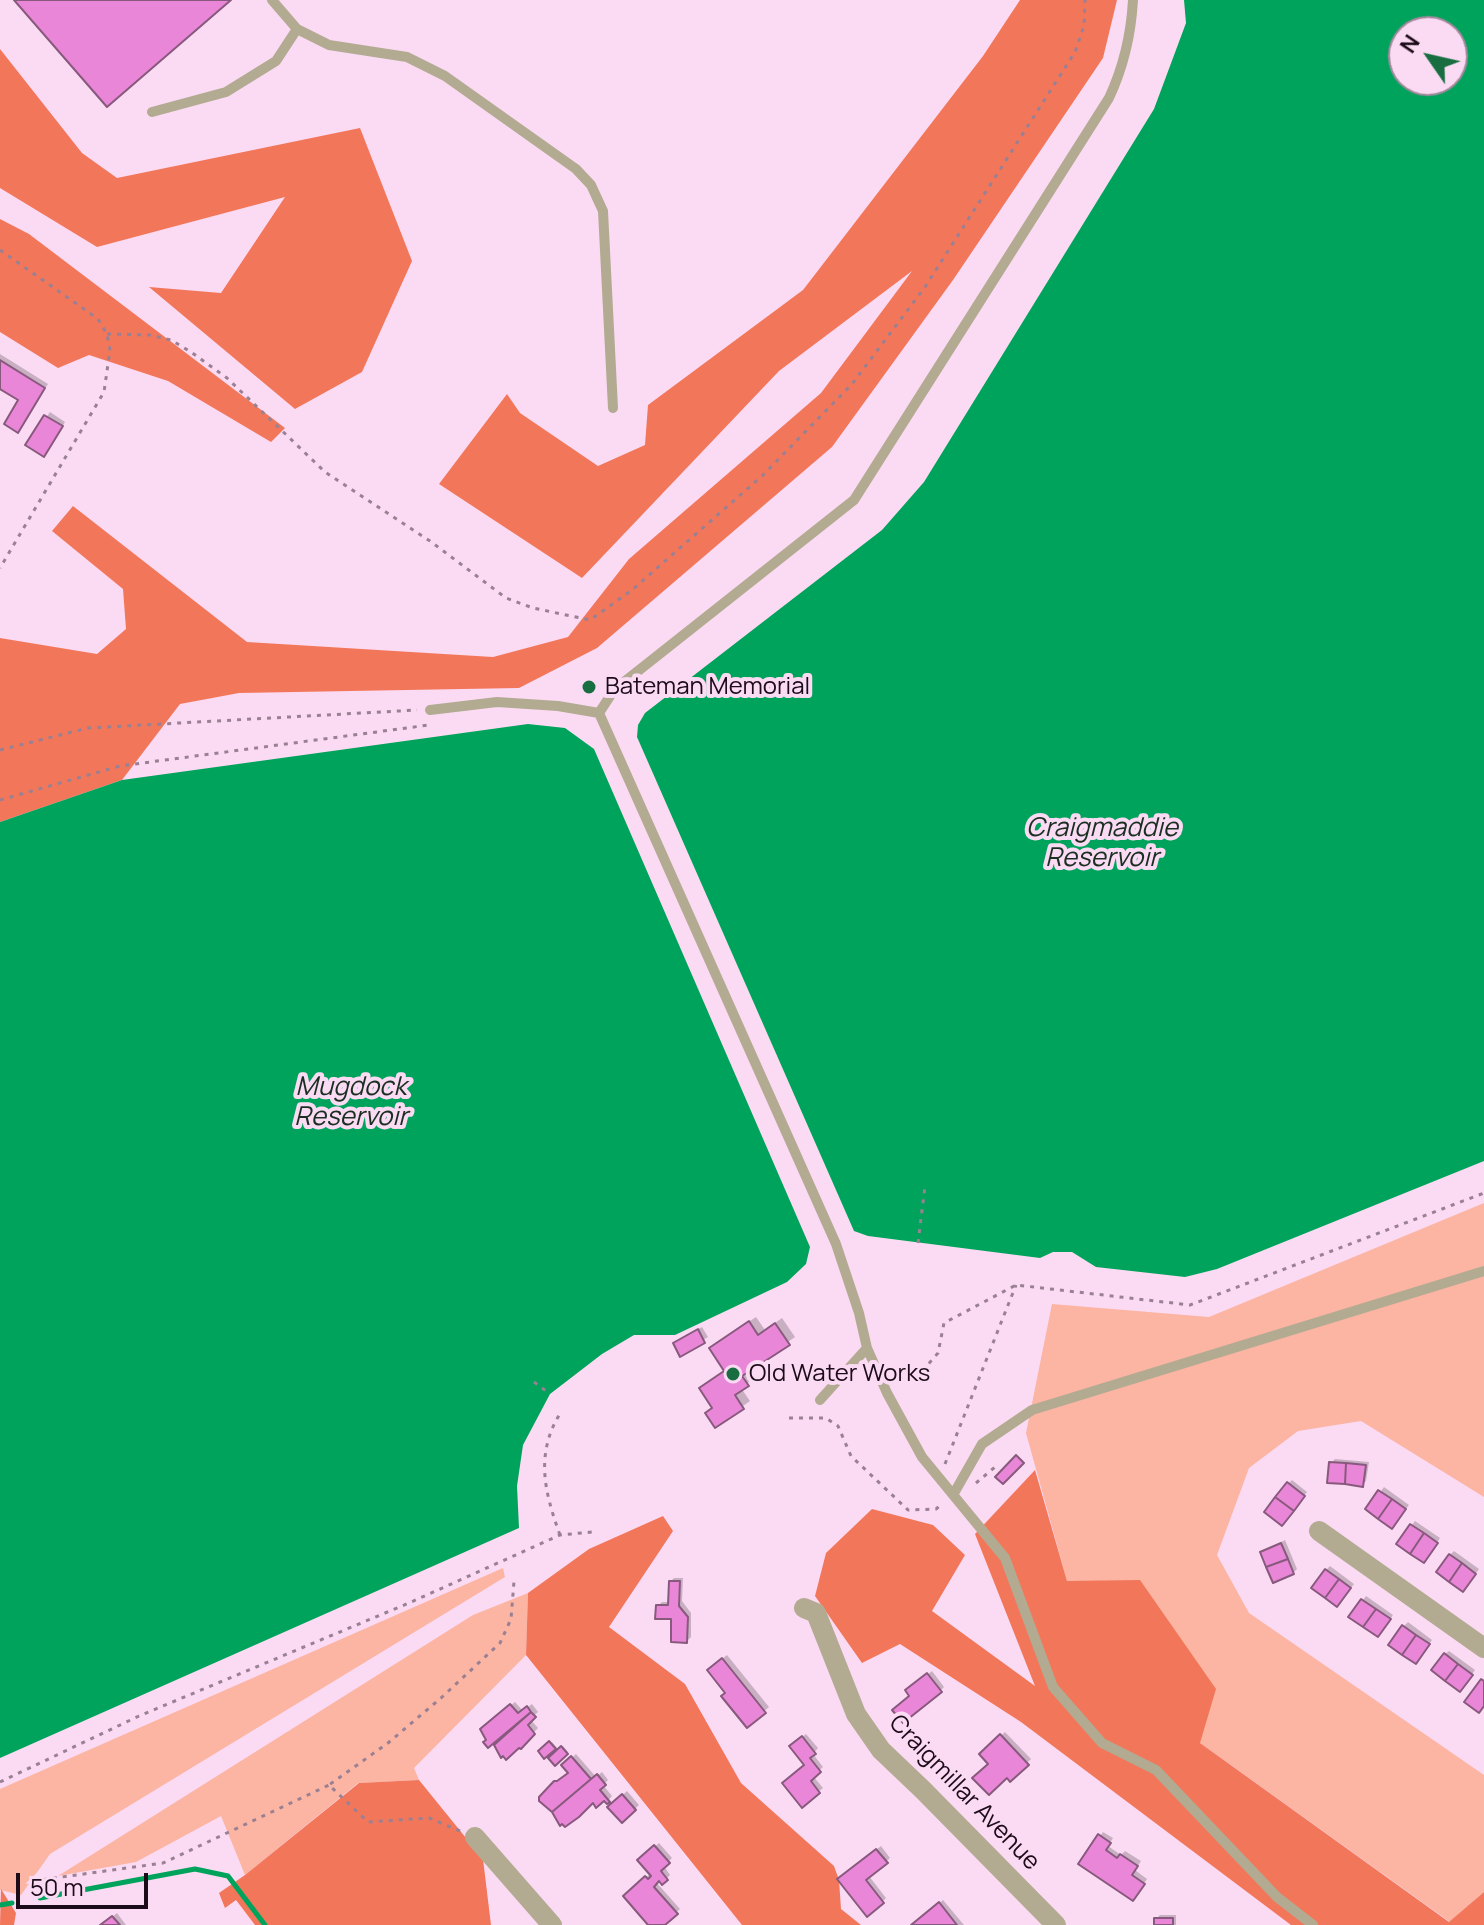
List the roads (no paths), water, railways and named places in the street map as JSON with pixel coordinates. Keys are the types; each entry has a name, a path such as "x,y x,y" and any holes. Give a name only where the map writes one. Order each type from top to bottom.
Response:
{"street":[{"path":"1319,1531 1484,1648"},
{"name":"Craigmillar Avenue","path":"804,1608 816,1613 856,1714 881,1750 1056,1925"},
{"path":"475,1837 552,1925"}],"lane":[{"path":"272,0 297,29 329,45 407,57 445,76 576,169 591,185 603,211 613,408"},
{"path":"599,713 614,690 854,500 1109,98 1123,68 1132,28 1133,0"},
{"path":"152,112 226,92 276,61 297,29"},
{"path":"430,710 497,702 558,706 599,713"},
{"path":"599,713 836,1244 867,1348 887,1393 922,1457 1005,1558 1053,1687 1102,1743 1156,1770 1277,1897 1313,1925"},
{"path":"953,1495 982,1444 1032,1410 1484,1271"},
{"path":"820,1400 867,1348"}],"water":[{"name":"Craigmaddie Reservoir","path":"1184,0 1484,0 1484,1161 1217,1269 1185,1277 1096,1267 1072,1252 1053,1252 1040,1258 868,1236 854,1231 637,737 638,725 645,713 882,530 924,482 1154,109 1186,23"},
{"name":"Mugdock Reservoir","path":"528,724 565,728 594,749 810,1247 806,1264 787,1282 675,1335 634,1335 602,1354 550,1394 523,1445 517,1486 519,1528 0,1758 0,822 122,780"}],"waterway":[{"path":"40,1898 195,1869 228,1876 265,1925"},
{"path":"0,1905 12,1903"}],"place":[{"name":"Bateman Memorial","path":"589,687"},
{"name":"Old Water Works","path":"733,1374"}]}
